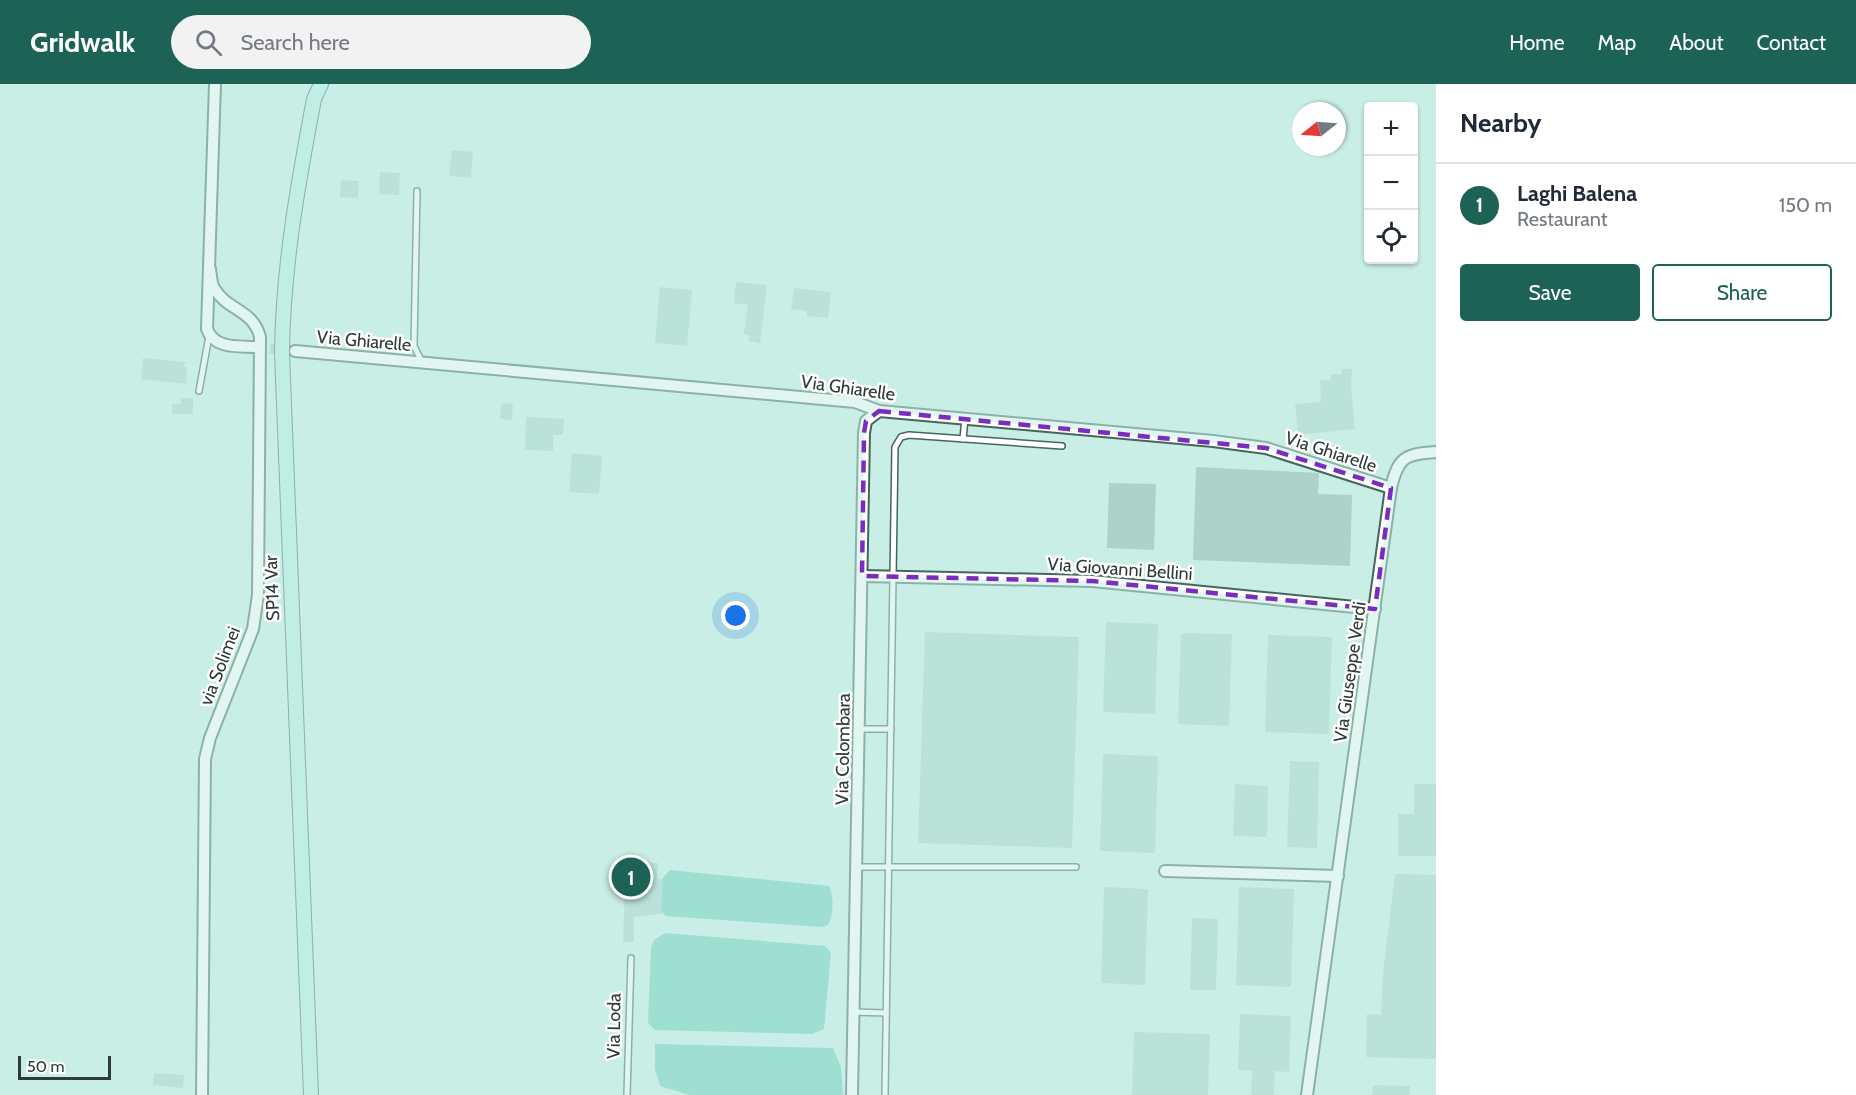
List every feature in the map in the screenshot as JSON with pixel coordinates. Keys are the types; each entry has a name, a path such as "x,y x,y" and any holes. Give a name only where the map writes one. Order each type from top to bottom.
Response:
{"main road":[{"name":"SP14 Var","path":"311,1095 282,353 284,290 293,209 314,99 321,84"}],"street":[{"path":"215,84 210,269 206,322 209,336 218,343 255,347"},
{"name":"via Solimei","path":"202,1095 206,759 210,738 253,629 258,595 260,337 252,319 225,302 213,287 210,269"},
{"name":"Via Ghiarelle","path":"295,351 855,402 879,411 1266,448 1391,488"},
{"name":"Via Colombara","path":"852,1095 864,433 866,421 879,411"},
{"name":"Via Giuseppe Verdi","path":"1307,1095 1391,488 1398,465 1411,455 1436,452"},
{"name":"Via Giovanni Bellini","path":"862,576 1092,581 1375,609"},
{"path":"1165,871 1338,876"}],"lane":[{"path":"417,191 414,346 423,363"},
{"path":"199,391 209,336"},
{"path":"963,439 965,418"},
{"path":"885,1095 897,441 909,435 1062,446"},
{"path":"860,729 891,729"},
{"path":"857,867 1076,867"},
{"name":"Via Loda","path":"627,1095 631,958"},
{"path":"854,1012 886,1013"}],"highlighted area":[{"path":"879,411 1266,448 1391,488 1375,609 1092,581 862,576 864,433 866,421"}],"shaded area":[{"path":"670,870 829,886 832,896 831,916 828,925 822,927 666,916 661,911 662,879"},
{"path":"665,933 825,946 831,953 824,1029 812,1034 655,1030 648,1023 651,947 654,940"},
{"path":"655,1044 833,1048 841,1067 843,1095 689,1095 660,1086 655,1069"}],"building":[{"path":"452,150 473,152 471,178 449,176"},
{"path":"380,172 400,173 399,195 379,194"},
{"path":"341,180 359,181 358,198 340,197"},
{"path":"736,282 767,285 760,343 749,341 749,335 744,334 748,305 734,303"},
{"path":"660,287 692,290 687,346 655,343"},
{"path":"794,288 831,292 828,318 807,316 807,311 791,309"},
{"path":"143,358 185,362 186,384 141,379"},
{"path":"1342,369 1352,369 1351,388 1355,429 1298,435 1295,404 1321,402 1320,380 1331,380 1331,374 1342,374"},
{"path":"181,398 193,398 193,414 172,414 172,404 181,404"},
{"path":"501,403 513,404 512,420 500,419"},
{"path":"526,417 564,419 563,435 553,435 553,451 525,450"},
{"path":"572,453 602,456 599,494 569,492"},
{"path":"1196,467 1319,473 1318,494 1352,495 1350,566 1193,560"},
{"path":"1109,483 1156,484 1154,550 1107,548"},
{"path":"1106,622 1158,624 1155,714 1103,712"},
{"path":"925,632 1079,637 1072,848 918,843"},
{"path":"1181,633 1232,634 1229,726 1178,724"},
{"path":"1268,635 1332,637 1329,734 1265,732"},
{"path":"1103,754 1158,756 1155,853 1100,851"},
{"path":"1290,761 1319,762 1317,848 1287,847"},
{"path":"1235,784 1268,786 1267,837 1233,836"},
{"path":"1414,784 1436,784 1436,856 1398,856 1398,814 1414,814"},
{"path":"626,858 637,858 637,862 658,863 657,879 662,880 661,914 634,917 634,942 623,942"},
{"path":"1395,874 1436,875 1436,1059 1366,1057 1367,1014 1381,1015 1383,973"},
{"path":"1104,887 1148,889 1145,985 1101,983"},
{"path":"1239,887 1294,889 1291,987 1236,985"},
{"path":"1192,918 1218,919 1216,990 1190,990"},
{"path":"1240,1014 1291,1016 1289,1072 1275,1071 1274,1095 1251,1095 1252,1071 1238,1070"},
{"path":"1134,1032 1210,1034 1208,1095 1132,1095"},
{"path":"154,1073 184,1075 183,1088 153,1085"},
{"path":"1373,1085 1410,1086 1410,1095 1372,1095"}],"tunnel":[{"path":"255,347 288,351"}],"place":[{"name":"Laghi Balena","path":"631,877"}]}
